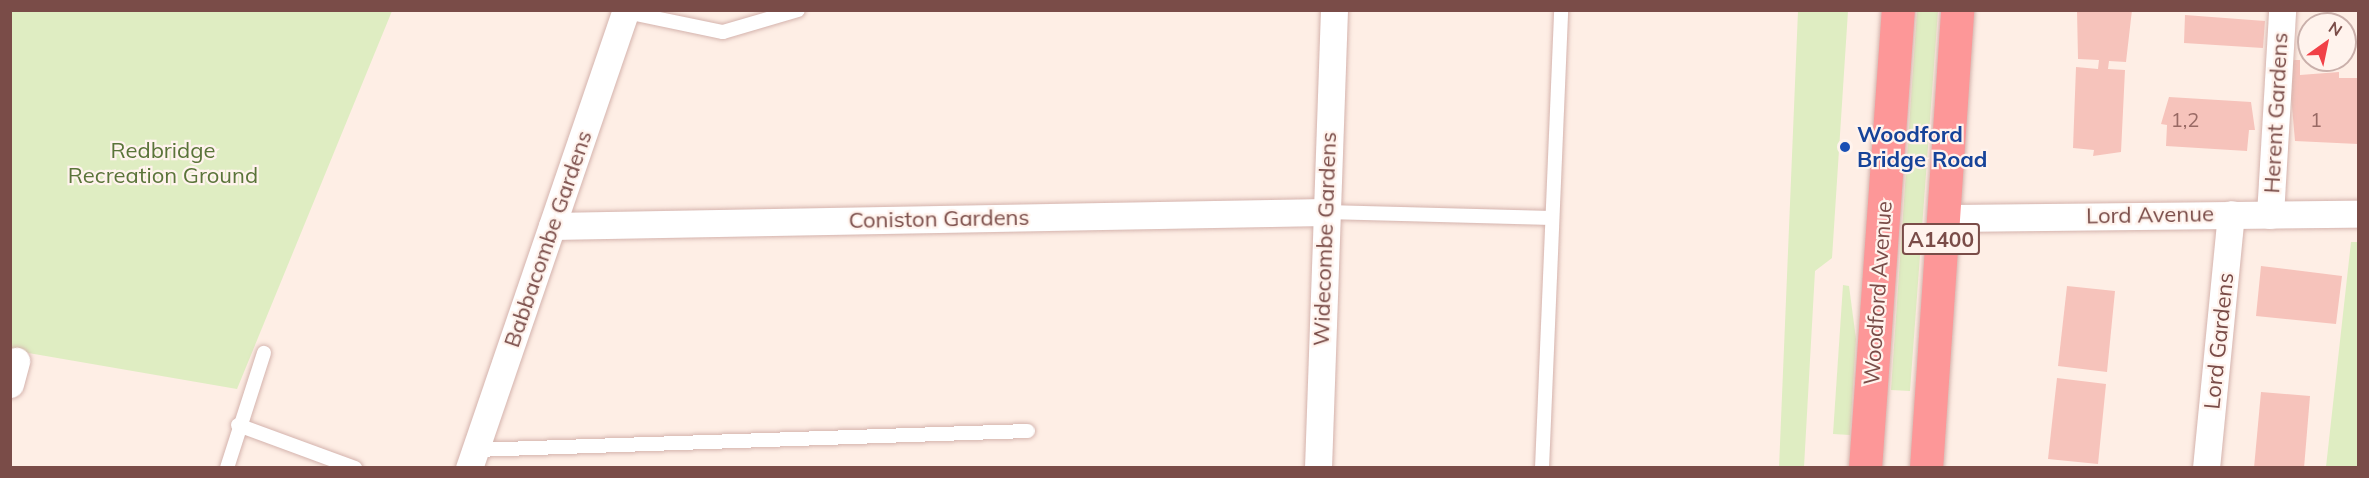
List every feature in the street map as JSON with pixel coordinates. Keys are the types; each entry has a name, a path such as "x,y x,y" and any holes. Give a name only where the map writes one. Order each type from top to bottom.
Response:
{"highway":[{"name":"Woodford Avenue","path":"1865,468 1898,10"},
{"name":"A1400","path":"1926,468 1957,10"}],"street":[{"name":"Widecombe Gardens","path":"1318,468 1334,10"},
{"name":"Herent Gardens","path":"2270,215 2282,10"},
{"name":"Babbacombe Gardens","path":"472,459 626,11"},
{"name":"Coniston Gardens","path":"552,226 1326,212"},
{"name":"Lord Gardens","path":"2206,468 2231,214"},
{"name":"Lord Avenue","path":"1942,218 2358,214"}],"lane":[{"path":"626,11 723,32 798,10"},
{"path":"1542,468 1560,10"},
{"path":"1326,212 1552,218"},
{"path":"227,468 238,425 264,353"},
{"path":"238,425 356,468"},
{"path":"472,459 1028,431"}],"green space":[{"name":"Redbridge Recreation Ground","path":"10,11 392,11 237,389 11,350"},
{"path":"1798,11 1848,11 1832,258 1815,271 1804,467 1779,468"},
{"path":"1917,11 1938,11 1910,391 1891,390"},
{"path":"2351,242 2358,242 2358,467 2326,467"},
{"path":"1843,285 1849,286 1856,339 1850,435 1833,434"}],"building":[{"path":"2077,10 2132,10 2126,62 2109,61 2108,69 2125,70 2121,152 2093,156 2094,150 2073,148 2076,67 2098,69 2099,60 2078,59"},
{"path":"2185,15 2265,21 2263,48 2184,43"},
{"path":"2288,60 2297,60 2297,72 2300,72 2300,75 2339,72 2339,78 2358,78 2358,144 2295,141"},
{"path":"2169,97 2251,102 2255,130 2249,130 2247,151 2166,146 2167,125 2161,124"},
{"path":"2261,266 2342,276 2336,324 2256,316"},
{"path":"2067,286 2115,291 2107,372 2058,366"},
{"path":"2057,378 2106,384 2098,464 2048,459"},
{"path":"2261,392 2310,396 2304,468 2254,468"}],"place":[{"name":"Woodford Bridge Road","path":"1845,147"}]}
